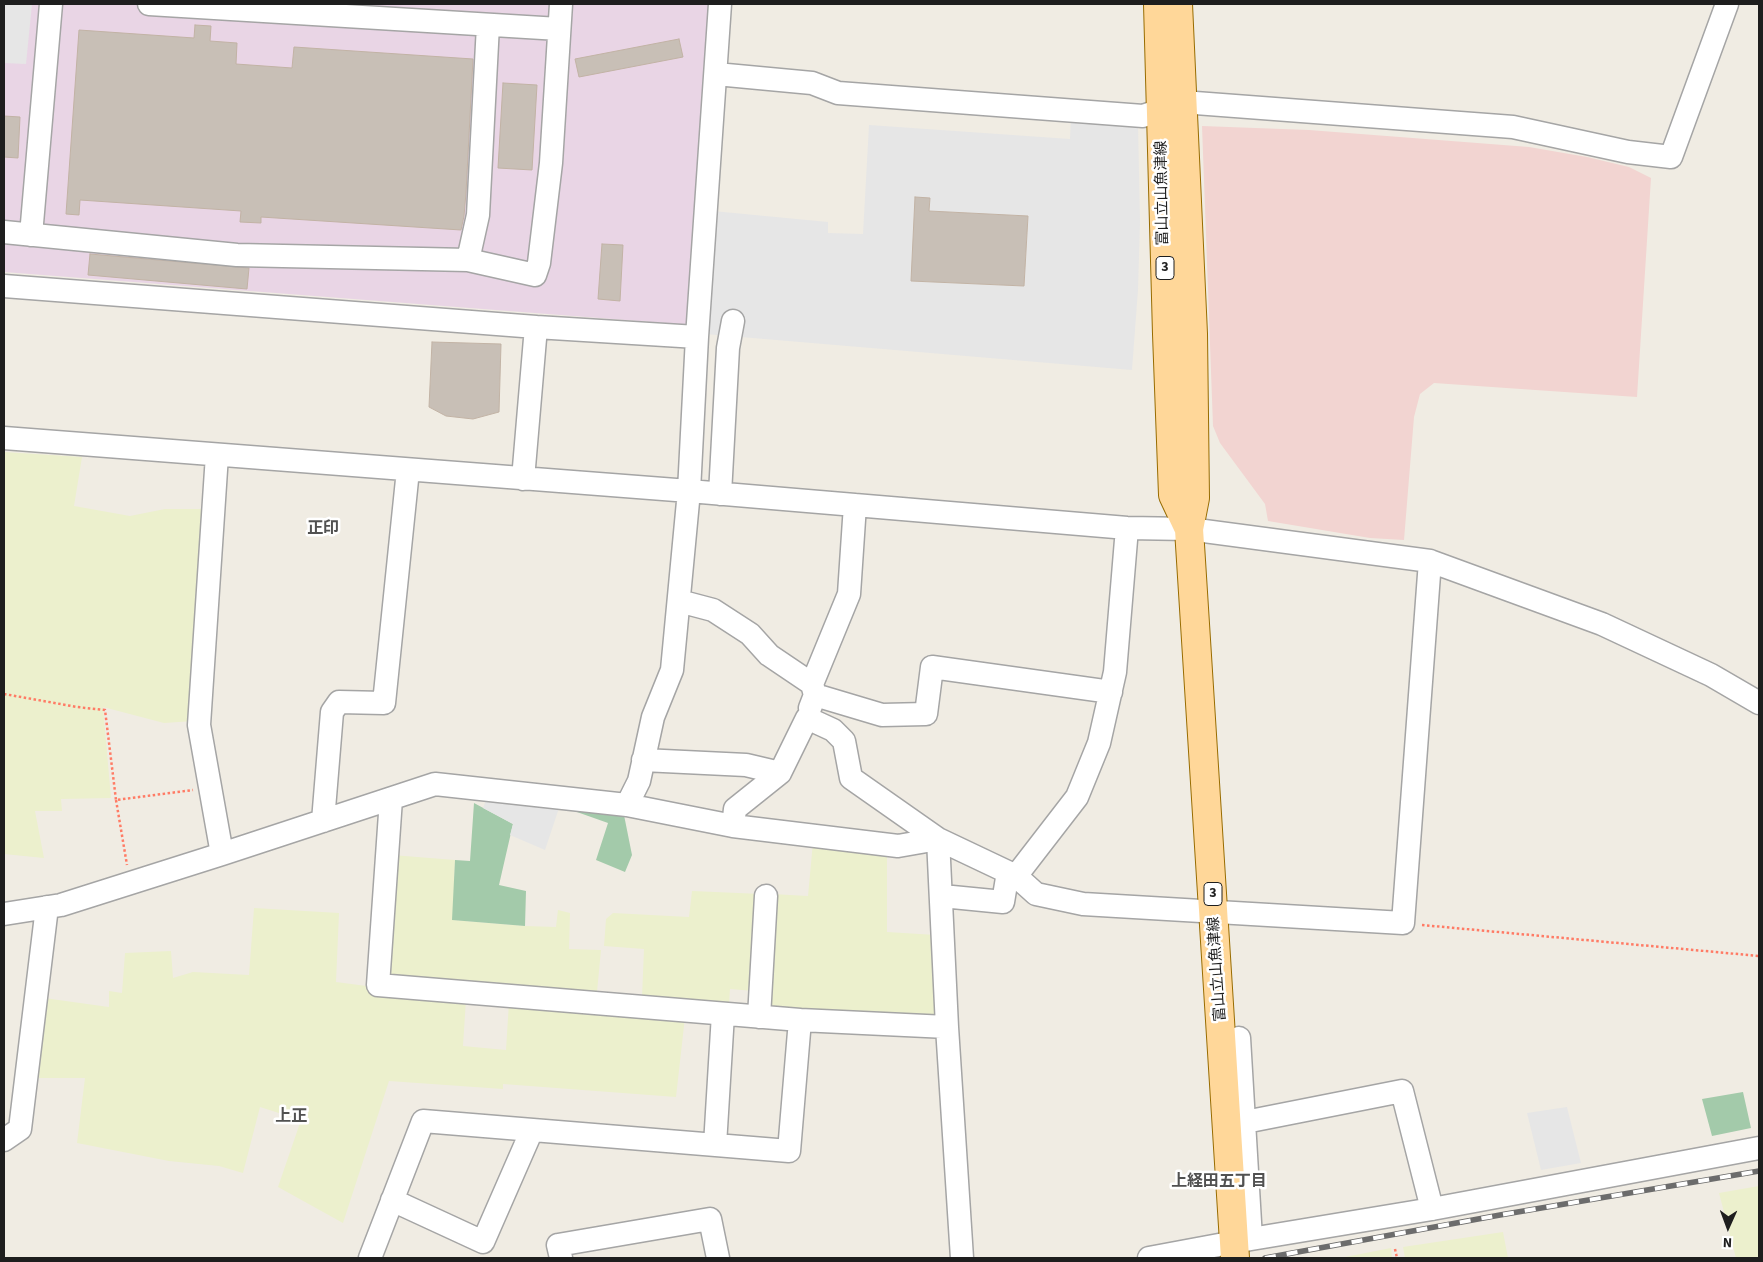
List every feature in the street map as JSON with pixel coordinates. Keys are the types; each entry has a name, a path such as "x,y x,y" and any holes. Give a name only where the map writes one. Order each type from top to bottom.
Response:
{"main road":[{"name":"富山立山魚津線","path":"1158,4 1172,106 1193,334 1195,498 1190,529 1214,911 1240,1246"},
{"name":"富山立山魚津線","path":"1172,106 1178,4"}],"street":[{"path":"31,235 51,4"},
{"path":"149,4 419,12 488,25 559,30"},
{"path":"4,232 237,255 468,260 534,275 539,263 552,163 561,4"},
{"path":"626,805 639,781 653,717 672,670 689,491 697,337 720,4"},
{"path":"716,74 812,84 838,93 1142,116 1172,106 1513,127 1628,152 1671,157 1727,4"},
{"path":"468,260 478,216 488,25"},
{"path":"4,286 536,327 697,337"},
{"path":"720,494 728,348 734,321"},
{"path":"523,479 536,327"},
{"path":"4,438 689,491 1127,528 1190,529 1430,561 1602,624 1711,675 1759,703"},
{"path":"217,455 199,724 222,854"},
{"path":"322,821 332,712 339,702 384,703 408,470"},
{"path":"733,826 735,809 780,773 806,718 813,689 849,594 855,505"},
{"path":"942,896 1003,902 1012,874 1078,796 1098,743 1115,672 1127,528"},
{"path":"806,718 833,730 844,741 850,778 938,839 1012,874 1036,894 1083,904 1403,923 1430,561"},
{"path":"679,601 713,610 750,634 769,656 813,689 882,715 926,714 932,667 1111,692"},
{"path":"643,760 746,765 780,773"},
{"path":"4,914 61,905 434,784 626,805 733,826 898,846 938,839"},
{"path":"391,799 378,985 800,1020 947,1027"},
{"path":"938,839 947,1027 962,1258"},
{"path":"759,1016 766,896"},
{"path":"4,1140 20,1130 47,907"},
{"path":"715,1145 723,1014"},
{"path":"370,1258 423,1121 789,1151 800,1020"},
{"path":"1239,1038 1245,1122 1240,1246"},
{"path":"1245,1122 1402,1090 1432,1209"},
{"path":"392,1200 483,1242 532,1130"},
{"path":"1148,1258 1240,1246 1759,1148"},
{"path":"561,1258 558,1245 710,1219 718,1258"}],"path":[{"path":"4,694 77,707 106,710 116,800 130,883"},
{"path":"116,800 210,788"},
{"path":"1403,923 1759,956"},
{"path":"1395,1249 1397,1258"}],"shaded area":[{"path":"4,4 713,4 690,325 4,272"},
{"path":"4,4 32,4 26,64 4,63"},
{"path":"1071,117 1138,123 1140,222 1138,290 1132,370 705,334 713,211 828,222 828,233 863,234 869,125 1070,139","holes":["930,198 929,211 1028,216 1024,286 912,281"]},
{"path":"1202,126 1309,130 1529,147 1587,157 1629,167 1651,178 1637,397 1434,383 1420,394 1414,417 1404,540 1370,538 1268,521 1265,504 1220,443 1213,426"},
{"path":"488,795 561,802 545,850 510,835 513,824 483,808"},
{"path":"1567,1107 1581,1163 1541,1170 1527,1113"}],"green space":[{"path":"4,452 82,457 74,506 130,516 165,509 204,509 193,721 164,723 103,707 111,798 61,799 62,811 35,811 44,858 4,854"},
{"path":"474,803 513,824 499,885 526,891 525,926 452,920 455,860 470,861"},
{"path":"560,806 623,810 632,855 625,872 596,860 608,823"},
{"path":"813,842 887,850 887,932 936,935 940,1007 929,1021 763,1008 772,894 808,896"},
{"path":"392,855 455,860 453,920 556,927 558,910 570,913 569,949 601,950 597,992 386,977"},
{"path":"692,891 761,894 754,991 730,989 729,1004 642,997 644,949 604,946 606,919 613,913 689,917"},
{"path":"254,908 339,913 336,982 466,999 463,1046 506,1050 509,1002 685,1017 676,1097 503,1084 503,1089 389,1081 343,1223 278,1187 301,1120 260,1107 243,1173 219,1166 169,1161 77,1143 85,1078 31,1078 44,998 109,1007 109,991 122,993 125,953 171,951 173,978 193,972 249,975"},
{"path":"1743,1092 1751,1128 1712,1136 1702,1099"},
{"path":"1759,1186 1759,1258 1736,1258 1719,1193"},
{"path":"1503,1232 1508,1258 1405,1258 1403,1247"},
{"path":"1391,1248 1392,1258 1345,1258 1345,1257"}],"building":[{"path":"195,25 211,26 210,41 237,43 236,64 292,68 294,47 473,59 466,193 461,230 261,217 261,223 240,222 241,211 80,200 79,215 66,214 79,30 194,38"},
{"path":"679,39 683,57 579,77 575,59"},
{"path":"503,83 537,85 532,170 498,168"},
{"path":"4,116 20,117 18,158 4,157"},
{"path":"915,197 930,198 929,211 1028,216 1024,286 911,281"},
{"path":"602,244 623,245 620,301 598,299"},
{"path":"90,254 249,268 247,289 88,275"},
{"path":"432,342 501,344 499,412 473,419 446,416 429,407"}],"railway":[{"path":"1265,1258 1500,1215 1759,1171"}],"district":[{"name":"正印","path":"323,529"},
{"name":"上正","path":"291,1117"},
{"name":"上経田五丁目","path":"1219,1182"}]}
